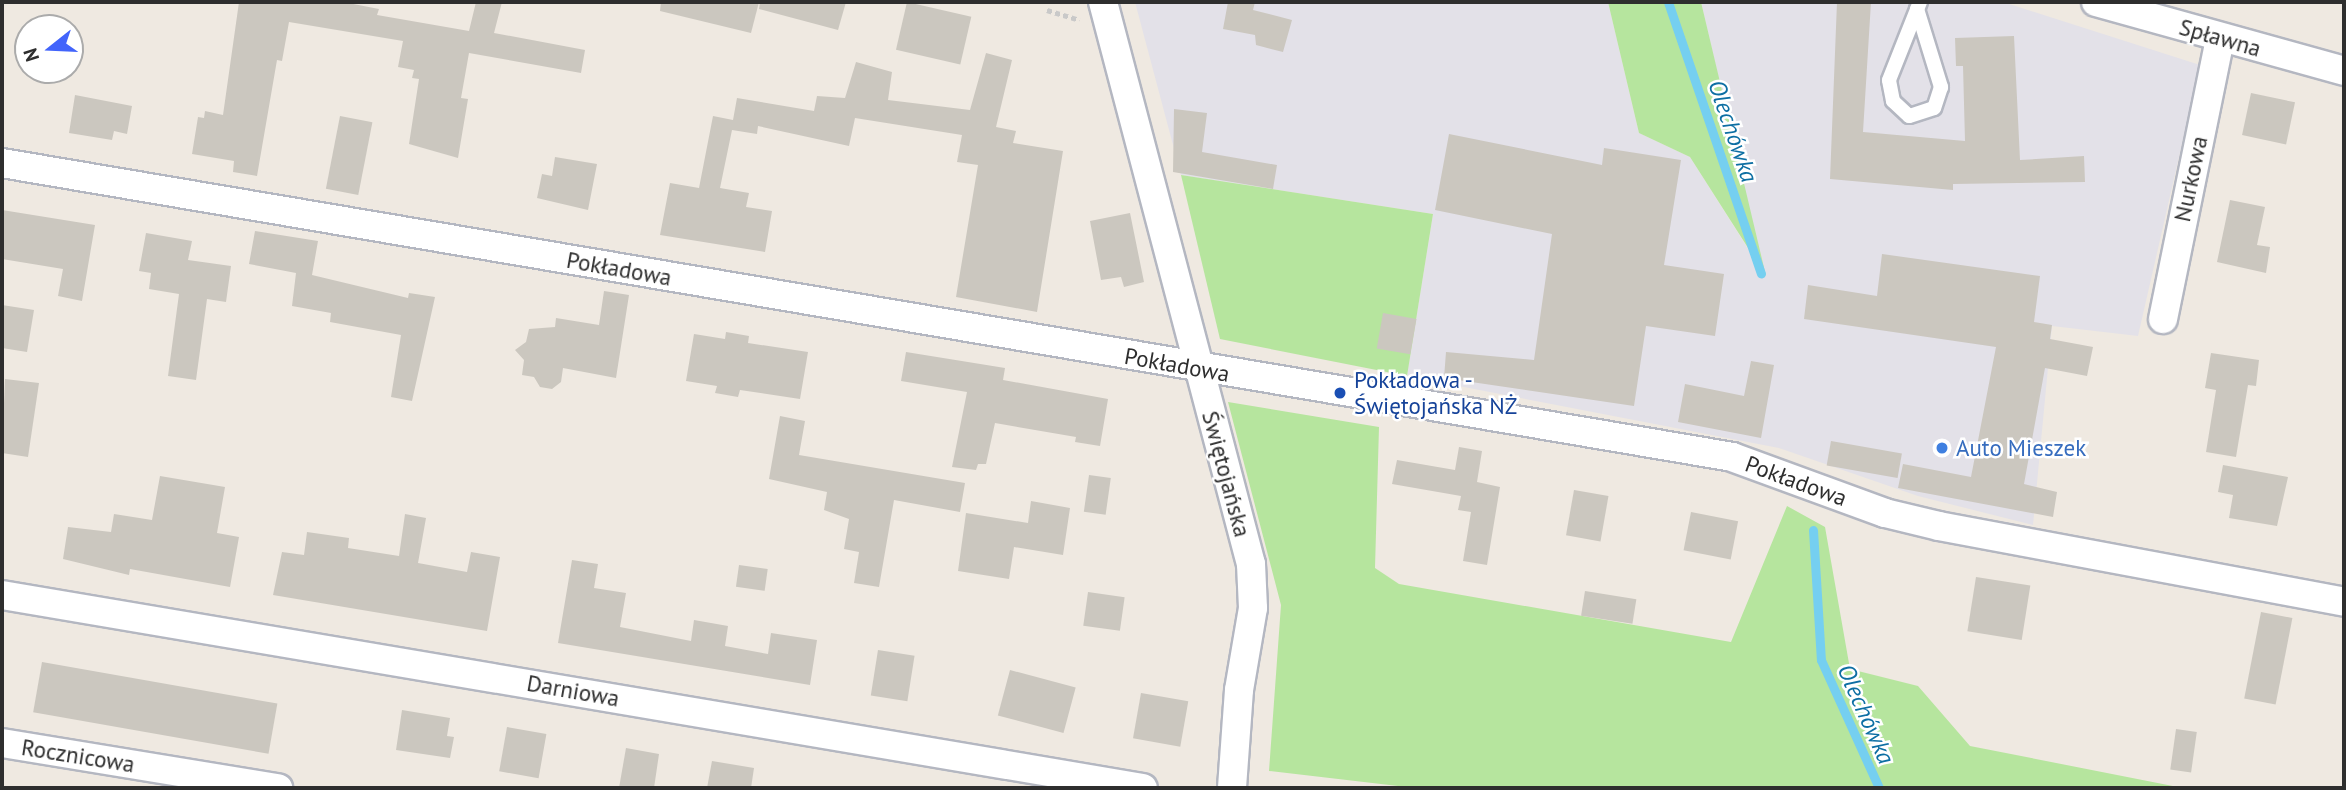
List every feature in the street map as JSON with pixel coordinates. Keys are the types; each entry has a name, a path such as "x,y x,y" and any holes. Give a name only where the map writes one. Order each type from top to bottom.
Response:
{"street":[{"name":"Spławna","path":"2096,2 2220,40 2344,71"},
{"name":"Świętojańska","path":"1096,13 1200,369 1251,564 1253,589 1233,740 1232,788"},
{"name":"Nurkowa","path":"2162,319 2220,40"},
{"name":"Pokładowa","path":"2,163 1200,369 1731,457 1885,513 2344,601"},
{"name":"Darniowa","path":"2,595 1143,788"},
{"name":"Rocznicowa","path":"2,743 278,788"}],"lane":[{"path":"1919,5 1941,87 1934,108 1909,116 1893,101 1889,80 1919,5"}],"path":[{"path":"1047,10 1096,13"}],"shaded area":[{"path":"1135,2 1608,2 1639,133 1690,157 1764,274 1701,2 2003,2 2200,65 2138,336 2052,326 2033,525 1918,496 1779,448 1407,376 1433,214 1181,175"}],"green space":[{"path":"1608,2 1701,2 1766,276 1690,157 1639,133"},
{"path":"1181,175 1433,214 1407,376 1220,339"},
{"path":"1228,402 1379,427 1375,568 1399,584 1731,642 1787,506 1825,527 1850,669 1918,686 1970,746 2183,788 1415,788 1269,771 1281,605"}],"building":[{"path":"239,2 343,2 379,9 377,15 469,31 476,2 502,2 494,33 585,50 581,73 469,53 461,98 468,99 458,158 409,144 419,79 412,78 414,70 398,67 403,41 289,22 282,61 277,60 257,176 233,172 234,161 192,154 198,117 204,118 205,111 223,115"},
{"path":"661,2 759,2 751,33 660,11"},
{"path":"760,2 846,2 838,30 759,9"},
{"path":"907,2 971,17 960,65 896,50"},
{"path":"1228,2 1255,2 1253,10 1292,20 1283,52 1256,45 1255,35 1223,29"},
{"path":"1837,2 1871,2 1863,132 1965,141 1963,66 1956,66 1955,38 2014,36 2020,160 2084,156 2085,182 1953,184 1953,190 1830,179"},
{"path":"986,53 1012,60 996,127 1016,131 1013,143 1063,151 1037,312 956,297 978,165 957,162 962,135 855,118 849,146 758,126 757,134 732,130 720,188 749,193 746,207 772,211 765,252 660,235 670,183 699,188 713,116 733,120 737,98 814,111 817,96 845,98 856,62 892,72 888,100 970,110"},
{"path":"2251,93 2295,102 2286,144 2242,135"},
{"path":"75,95 132,106 127,134 114,131 112,140 69,133"},
{"path":"1174,109 1207,113 1202,152 1277,165 1273,189 1173,172"},
{"path":"340,116 372,122 358,195 326,189"},
{"path":"1449,134 1602,165 1604,148 1681,160 1664,265 1724,274 1715,336 1646,326 1634,406 1444,378 1446,352 1534,360 1552,234 1435,210"},
{"path":"555,157 597,164 588,210 537,198 542,174 552,176"},
{"path":"2230,200 2265,207 2257,245 2270,247 2266,273 2217,262"},
{"path":"2,210 95,225 82,301 58,296 63,269 2,259"},
{"path":"1130,213 1144,282 1124,287 1121,277 1101,280 1090,221"},
{"path":"255,231 318,241 312,275 408,298 409,293 435,297 412,401 391,397 401,335 330,322 331,313 292,306 296,273 249,264"},
{"path":"146,233 192,241 188,260 231,266 226,302 207,299 196,380 168,376 179,294 149,289 151,273 139,271"},
{"path":"1882,254 2040,276 2034,322 2052,325 2050,339 2093,347 2087,376 2045,368 2024,484 2057,492 2053,517 1898,488 1903,464 1971,477 1996,347 1804,319 1808,285 1877,296"},
{"path":"604,291 629,295 616,378 563,368 561,382 552,389 540,387 534,377 522,375 524,360 515,350 526,342 529,329 555,327 556,318 599,325"},
{"path":"2,305 34,310 27,352 2,348"},
{"path":"1383,313 1416,319 1410,354 1377,348"},
{"path":"726,332 749,336 748,343 808,352 800,399 740,390 738,397 715,393 717,386 686,381 694,334 725,339"},
{"path":"906,352 1005,368 1003,380 1108,399 1100,446 1075,442 1076,437 995,423 986,464 978,464 976,470 952,467 967,392 901,381"},
{"path":"2211,353 2259,360 2256,386 2248,385 2236,457 2206,452 2216,390 2205,388"},
{"path":"1751,361 1774,365 1761,438 1678,422 1685,384 1744,396"},
{"path":"5,379 39,383 28,457 2,453"},
{"path":"780,416 805,421 799,455 965,483 960,512 894,500 879,587 854,583 859,552 844,549 849,519 824,510 827,492 769,479"},
{"path":"1831,441 1902,454 1898,478 1827,466"},
{"path":"1459,447 1482,451 1477,482 1500,487 1487,565 1463,561 1471,512 1458,510 1461,496 1392,484 1397,460 1455,470"},
{"path":"2223,465 2288,477 2277,526 2229,518 2233,495 2218,492"},
{"path":"1089,475 1111,478 1106,515 1084,512"},
{"path":"160,476 225,487 217,533 239,537 230,587 130,569 129,575 63,559 68,527 111,532 114,514 152,520"},
{"path":"1574,490 1608,496 1600,541 1566,535"},
{"path":"1031,501 1070,508 1063,555 1014,547 1009,579 958,571 966,513 1028,523"},
{"path":"1691,512 1738,521 1731,559 1684,550"},
{"path":"405,514 426,518 418,563 467,572 471,552 500,557 487,631 273,595 282,552 304,555 307,532 349,538 348,548 399,556"},
{"path":"572,560 598,564 594,588 626,593 620,627 691,641 694,620 728,626 725,646 768,654 771,633 817,640 810,685 558,643"},
{"path":"739,565 768,569 765,591 736,587"},
{"path":"1976,577 2030,586 2022,640 1967,631"},
{"path":"1585,591 1636,599 1632,624 1581,616"},
{"path":"1088,592 1125,597 1120,631 1083,626"},
{"path":"2261,612 2292,618 2276,704 2244,698"},
{"path":"878,650 915,656 907,701 871,695"},
{"path":"42,662 277,704 269,754 33,712"},
{"path":"1010,670 1076,688 1064,733 998,715"},
{"path":"1141,693 1188,701 1180,747 1133,738"},
{"path":"402,710 450,718 447,736 454,737 450,758 396,750"},
{"path":"507,727 546,734 539,778 499,771"},
{"path":"2176,729 2197,732 2191,773 2170,770"},
{"path":"626,748 659,754 654,788 619,788"},
{"path":"712,761 754,768 751,788 707,788"}],"waterway":[{"name":"Olechówka","path":"1668,2 1761,273"},
{"name":"Olechówka","path":"1813,530 1821,660 1879,788"}],"place":[{"name":"Pokładowa - Świętojańska NŻ","path":"1340,393"},
{"name":"Auto Mieszek","path":"1942,448"}]}
